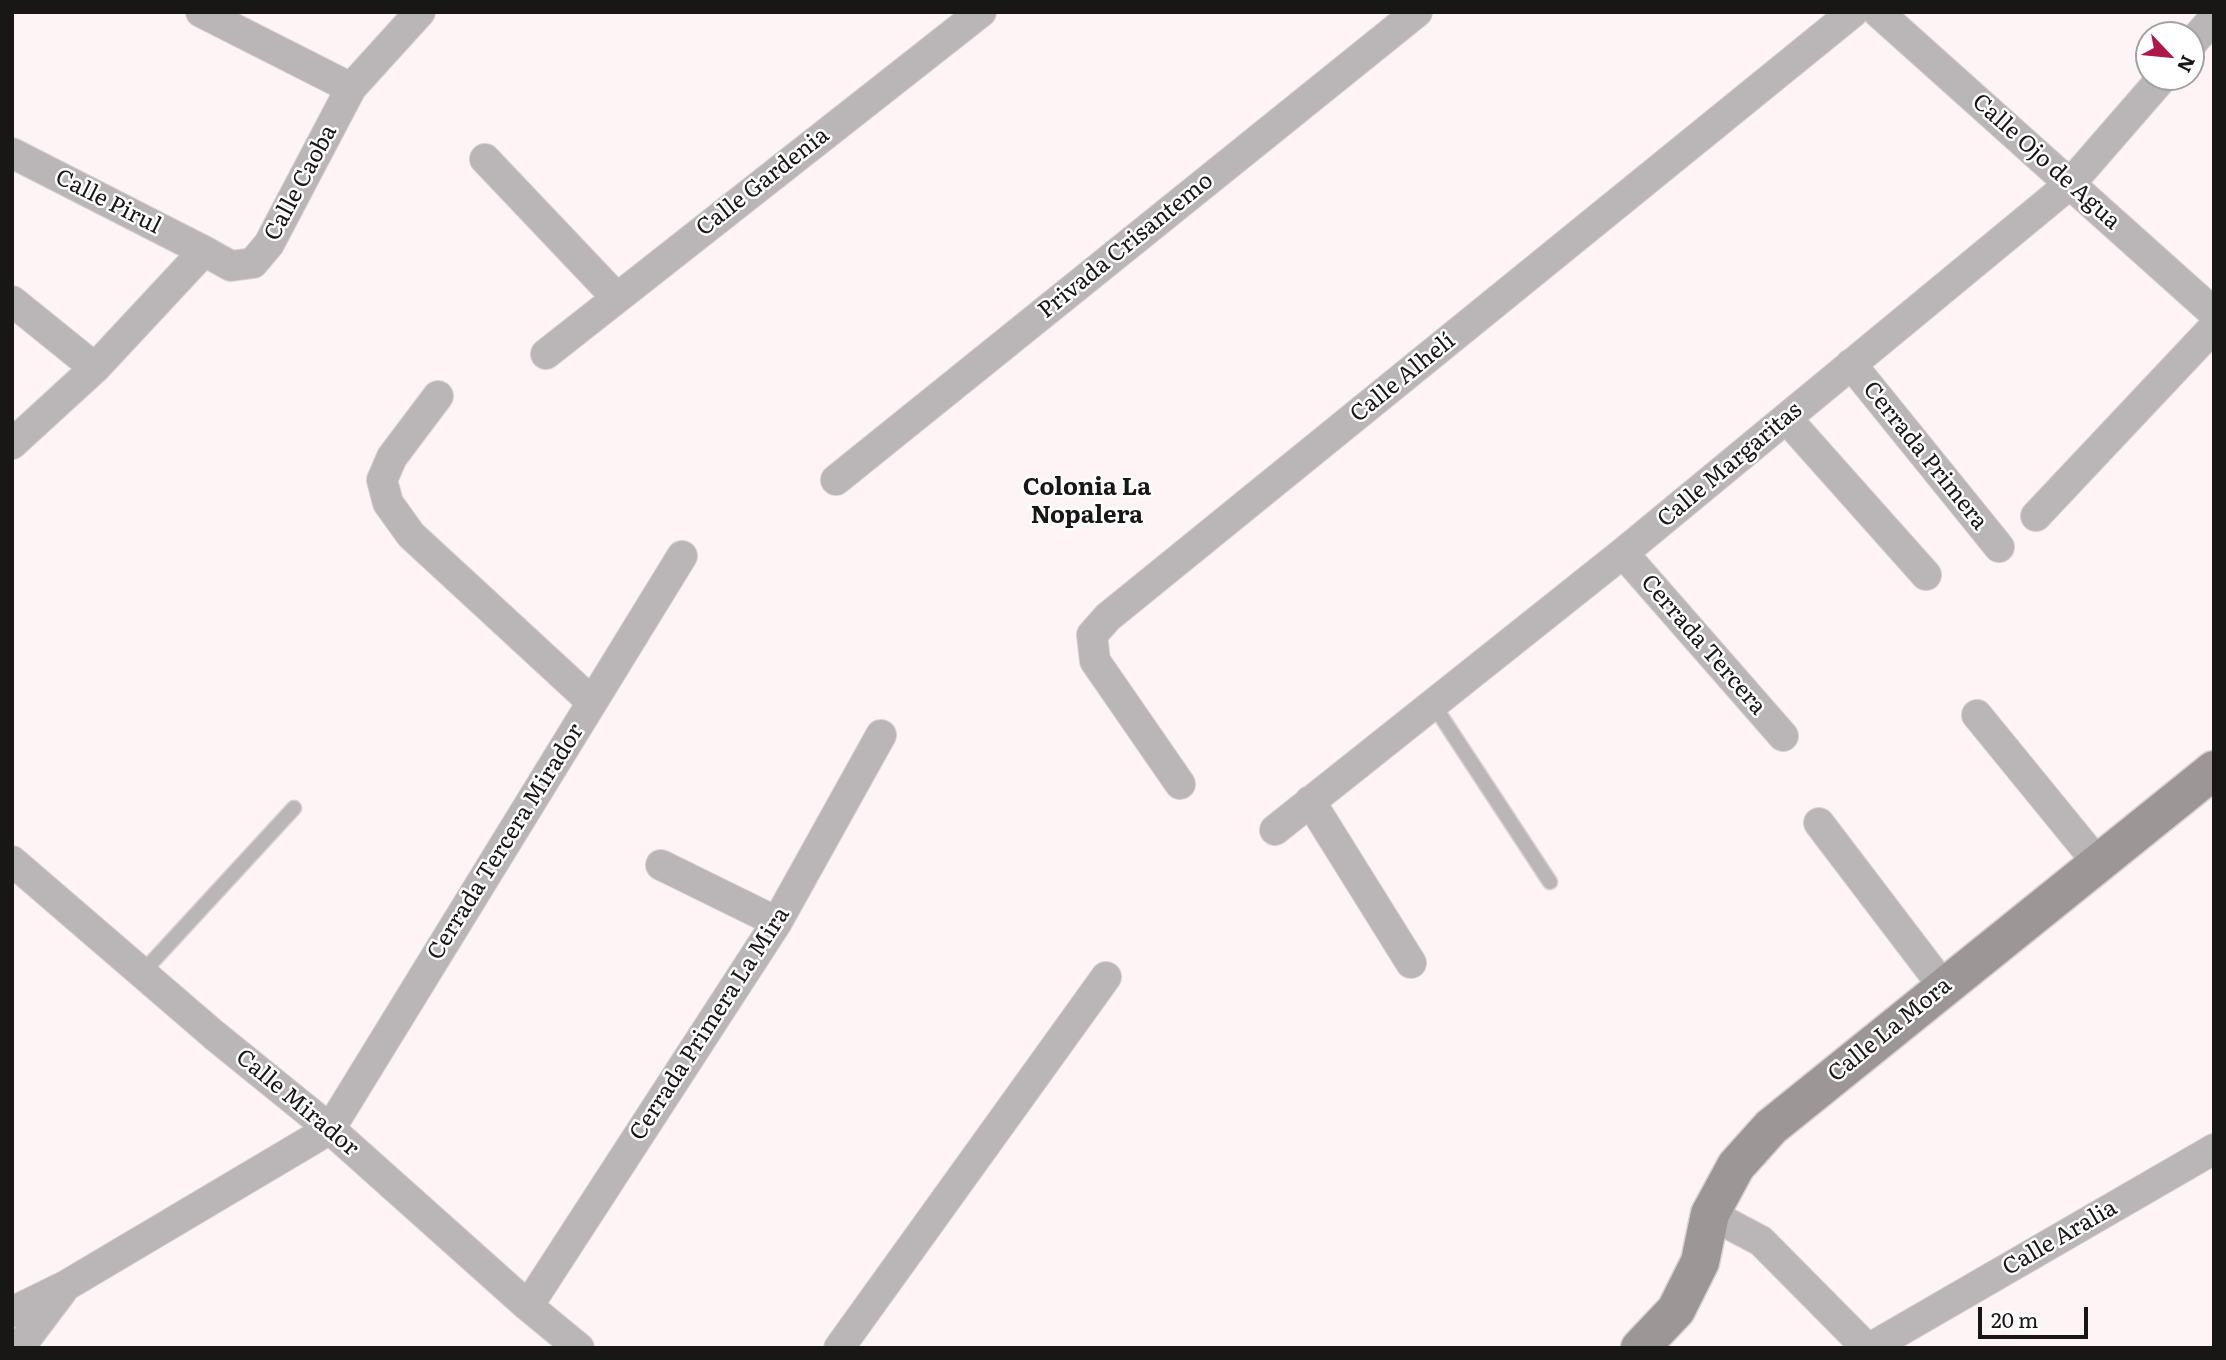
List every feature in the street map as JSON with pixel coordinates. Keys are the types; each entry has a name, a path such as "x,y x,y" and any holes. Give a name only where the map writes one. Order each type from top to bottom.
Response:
{"street":[{"path":"201,12 352,88"},
{"name":"Calle Caoba","path":"204,251 231,266 253,263 269,244 352,88 420,12"},
{"name":"Calle Gardenia","path":"546,354 981,12"},
{"name":"Privada Crisantemo","path":"836,480 1417,12"},
{"name":"Calle Alhelí","path":"1180,785 1095,662 1092,635 1108,617 1853,12"},
{"name":"Calle Ojo de Agua","path":"1878,12 2214,313"},
{"name":"Calle Margaritas","path":"1275,830 1623,553 2070,184 2150,91"},
{"name":"Calle Pirul","path":"12,153 204,251"},
{"path":"485,159 616,298"},
{"path":"12,444 95,368 204,251"},
{"path":"12,301 95,368"},
{"path":"2036,516 2214,327"},
{"name":"Cerrada Primera","path":"1852,364 1999,547"},
{"path":"438,396 391,457 382,480 388,503 411,535 593,702"},
{"path":"1787,419 1926,575"},
{"name":"Cerrada Tercera","path":"1623,553 1783,736"},
{"name":"Cerrada Tercera Mirador","path":"330,1129 682,556"},
{"path":"1978,715 2097,862"},
{"name":"Cerrada Primera La Mira","path":"528,1306 777,922 881,735"},
{"name":"Calle La Mora","path":"1640,1348 1676,1310 1700,1262 1710,1214 1736,1166 1771,1127 2214,770"},
{"path":"1310,801 1411,963"},
{"path":"1819,823 1943,986"},
{"name":"Calle Mirador","path":"13,864 214,1035 330,1129 528,1306 579,1348"},
{"path":"660,865 777,922"},
{"path":"839,1348 1106,977"},
{"path":"12,1312 67,1285 330,1129"},
{"name":"Calle Aralia","path":"1869,1348 2214,1150"},
{"path":"1710,1214 1761,1241 1869,1348"},
{"path":"19,1348 67,1285"}],"lane":[{"path":"1433,704 1550,882"},
{"path":"142,973 294,808"}],"district":[{"name":"Colonia La Nopalera","path":"1087,502"}]}
